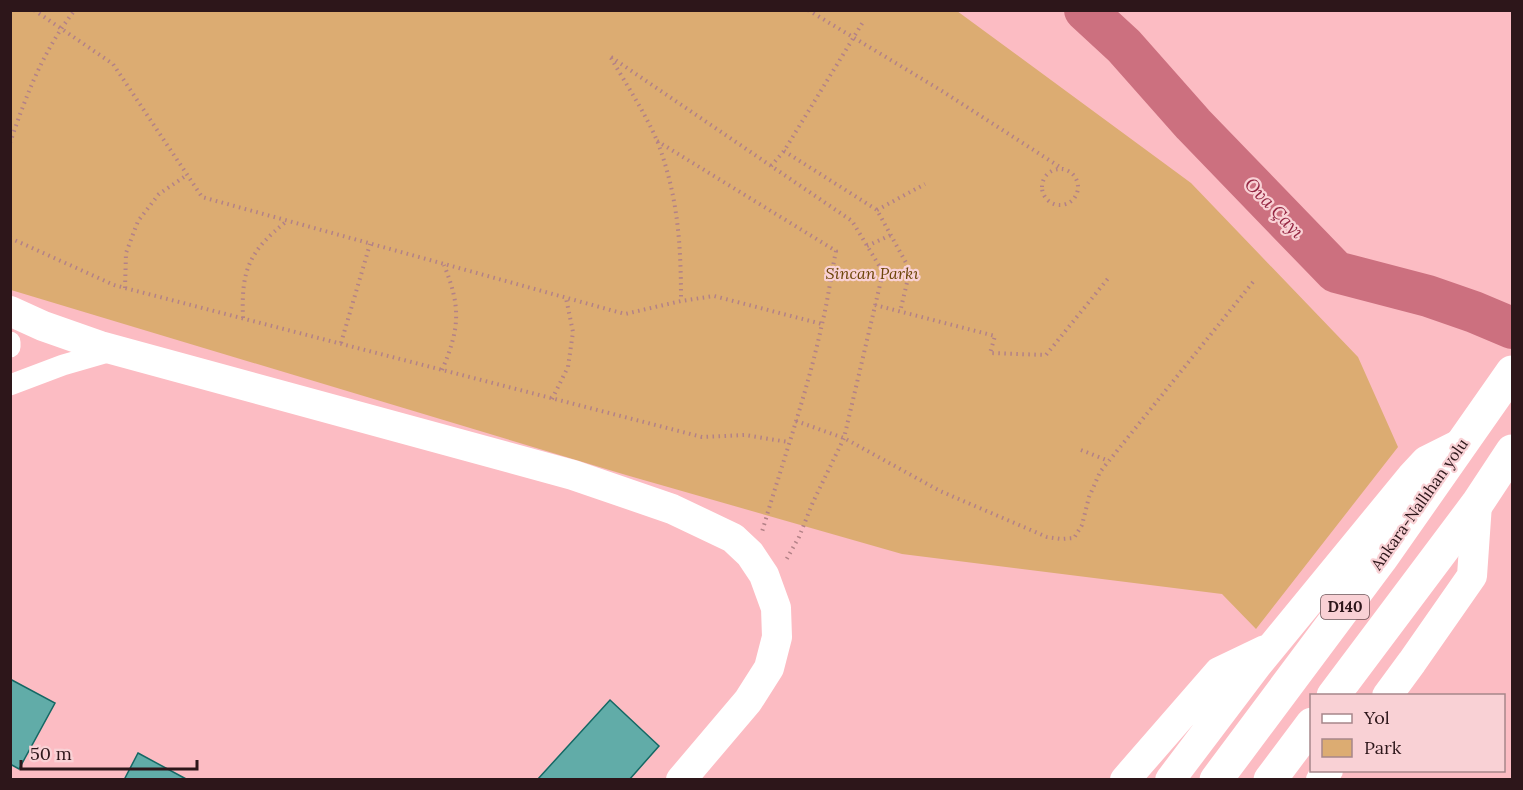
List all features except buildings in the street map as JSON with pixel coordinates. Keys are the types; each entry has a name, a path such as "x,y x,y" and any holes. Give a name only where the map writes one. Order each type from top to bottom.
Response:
{"highway":[{"name":"Ankara-Nallıhan yolu","path":"1216,780 1381,559 1512,372"},
{"name":"D140","path":"1335,694 1478,504 1509,457"},
{"path":"1270,780 1310,725"}],"street":[{"path":"10,311 43,326 116,350 573,475 672,509 733,538 754,560 764,575 776,608 777,638 769,668 748,701 681,780"},
{"path":"10,342 10,347"},
{"path":"10,385 63,365 116,350"},
{"path":"1170,780 1271,648 1412,476 1426,461 1466,438"},
{"path":"1388,694 1472,576 1478,504"},
{"path":"1125,780 1219,672 1271,648"}],"path":[{"path":"34,10 113,64 202,197 625,314 714,296 822,324"},
{"path":"10,144 27,92 60,28 75,10"},
{"path":"808,10 1069,171 1077,179 1078,191 1072,201 1061,205 1045,197 1042,186 1043,180 1052,171 1063,169"},
{"path":"771,166 784,151 863,22"},
{"path":"681,301 678,213 657,141 611,57 852,221 884,272 844,438 799,537 769,588"},
{"path":"657,141 836,251 822,324 796,421 754,560"},
{"path":"784,151 877,210 910,270 900,312"},
{"path":"125,288 126,253 138,221 159,194 187,175"},
{"path":"877,210 925,184"},
{"path":"243,318 242,290 250,262 265,239 287,221"},
{"path":"867,246 891,235"},
{"path":"10,238 125,288 702,437 745,435 788,442"},
{"path":"341,343 370,244"},
{"path":"442,370 453,345 457,317 454,290 444,264"},
{"path":"876,305 995,336 990,353 1046,354 1110,276"},
{"path":"796,421 844,438 940,491 1047,537 1074,538 1082,525 1089,497 1100,472 1253,282"},
{"path":"552,399 568,367 573,332 566,298"},
{"path":"1081,450 1109,461"}],"green space":[{"name":"Sincan Parkı","path":"10,11 957,11 1191,183 1358,357 1398,447 1256,629 1222,594 902,554 626,475 11,290"}],"waterway":[{"name":"Ova Çayı","path":"1085,10 1124,46 1193,124 1336,272 1428,296 1512,328"}]}
